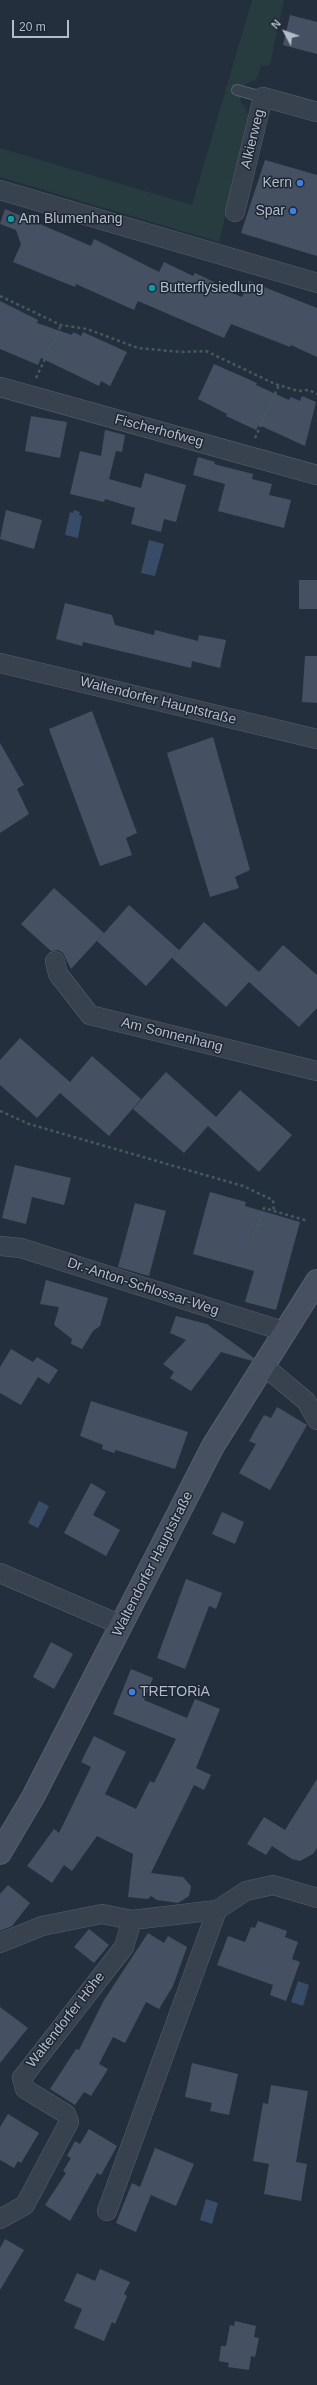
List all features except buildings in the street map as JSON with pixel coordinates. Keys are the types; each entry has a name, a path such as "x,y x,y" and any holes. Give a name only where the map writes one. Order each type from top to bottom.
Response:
{"main road":[{"name":"Waltendorfer Hauptstraße","path":"0,1854 22,1816 122,1625 213,1446 317,1281"}],"street":[{"name":"Alkierweg","path":"235,212 263,97 317,112"},
{"path":"0,190 317,283"},
{"name":"Fischerhofweg","path":"0,388 317,475"},
{"name":"Waltendorfer Hauptstraße","path":"0,663 317,740"},
{"name":"Am Sonnenhang","path":"55,961 58,974 90,1015 317,1071"},
{"name":"Dr.-Anton-Schlossar-Weg","path":"0,1246 21,1248 286,1332"},
{"path":"264,1366 306,1401 317,1420"},
{"path":"0,1573 122,1625"},
{"path":"0,1942 42,1926 102,1914 132,1920 217,1910 246,1891 272,1885 317,1898"},
{"path":"107,2211 217,1910"},
{"name":"Waltendorfer Höhe","path":"0,2219 25,2206 70,2122 66,2114 25,2089 22,2078 124,1947 132,1920"}],"lane":[{"path":"237,90 263,97"}],"path":[{"path":"0,296 62,325 87,329 138,348 181,352 206,351 279,385 298,391 309,390 317,394"},
{"path":"28,395 62,325"},
{"path":"247,455 279,385"},
{"path":"0,1111 29,1124 243,1186 273,1200 274,1211"},
{"path":"253,1238 264,1208 308,1221"}],"green space":[{"path":"252,0 284,0 270,65 261,66 257,79 244,85 240,100 249,115 219,242 0,177 0,148 192,205"}],"water":[{"path":"74,510 80,512 79,515 82,516 78,538 65,535 70,512 73,513"},
{"path":"149,540 164,544 155,576 141,573"},
{"path":"39,1501 49,1506 38,1528 28,1523"},
{"path":"298,1981 309,1985 303,2006 291,2002"},
{"path":"206,2199 218,2203 212,2224 200,2220"}],"place":[{"name":"Kern","path":"300,183"},
{"name":"Spar","path":"293,211"},
{"name":"Am Blumenhang","path":"11,219"},
{"name":"Butterflysiedlung","path":"152,288"},
{"name":"TRETORiA","path":"132,1692"}]}
